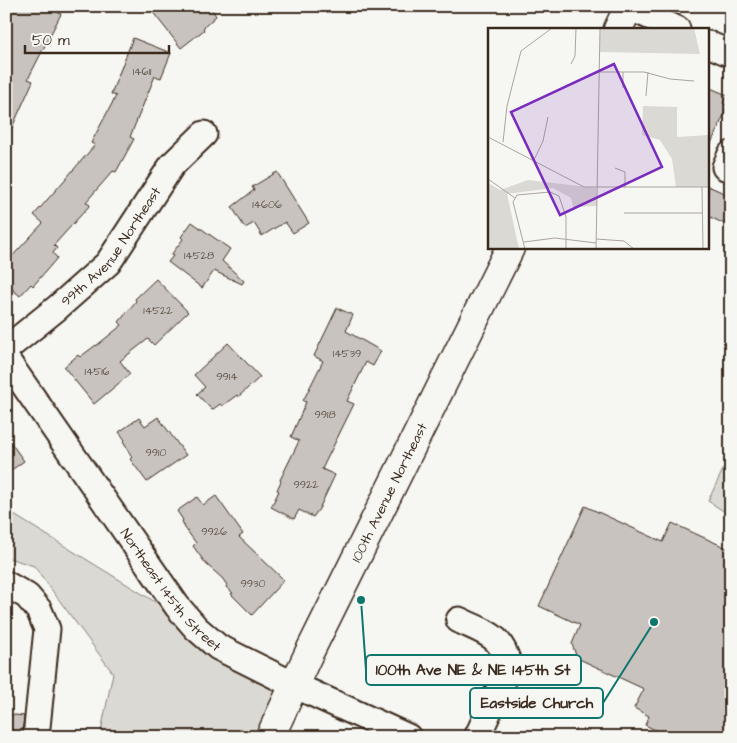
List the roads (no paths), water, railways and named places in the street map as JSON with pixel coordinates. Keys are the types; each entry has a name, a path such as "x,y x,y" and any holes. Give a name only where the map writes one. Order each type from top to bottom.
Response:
{"main road":[{"path":"618,28 629,6"},
{"name":"100th Avenue Northeast","path":"270,737 510,249"}],"street":[{"path":"629,6 675,28"},
{"path":"710,45 731,54"},
{"name":"99th Avenue Northeast","path":"6,349 58,308 108,263 172,165 204,134"},
{"name":"Northeast 145th Street","path":"6,359 177,606 196,628 218,647 294,685 408,737"},
{"path":"6,584 28,596 40,610 47,629 36,737"},
{"path":"459,620 494,636 507,656 509,668 477,737"}],"place":[{"name":"100th Ave NE & NE 145th St","path":"361,600"},
{"name":"Eastside Church","path":"654,622"}]}
